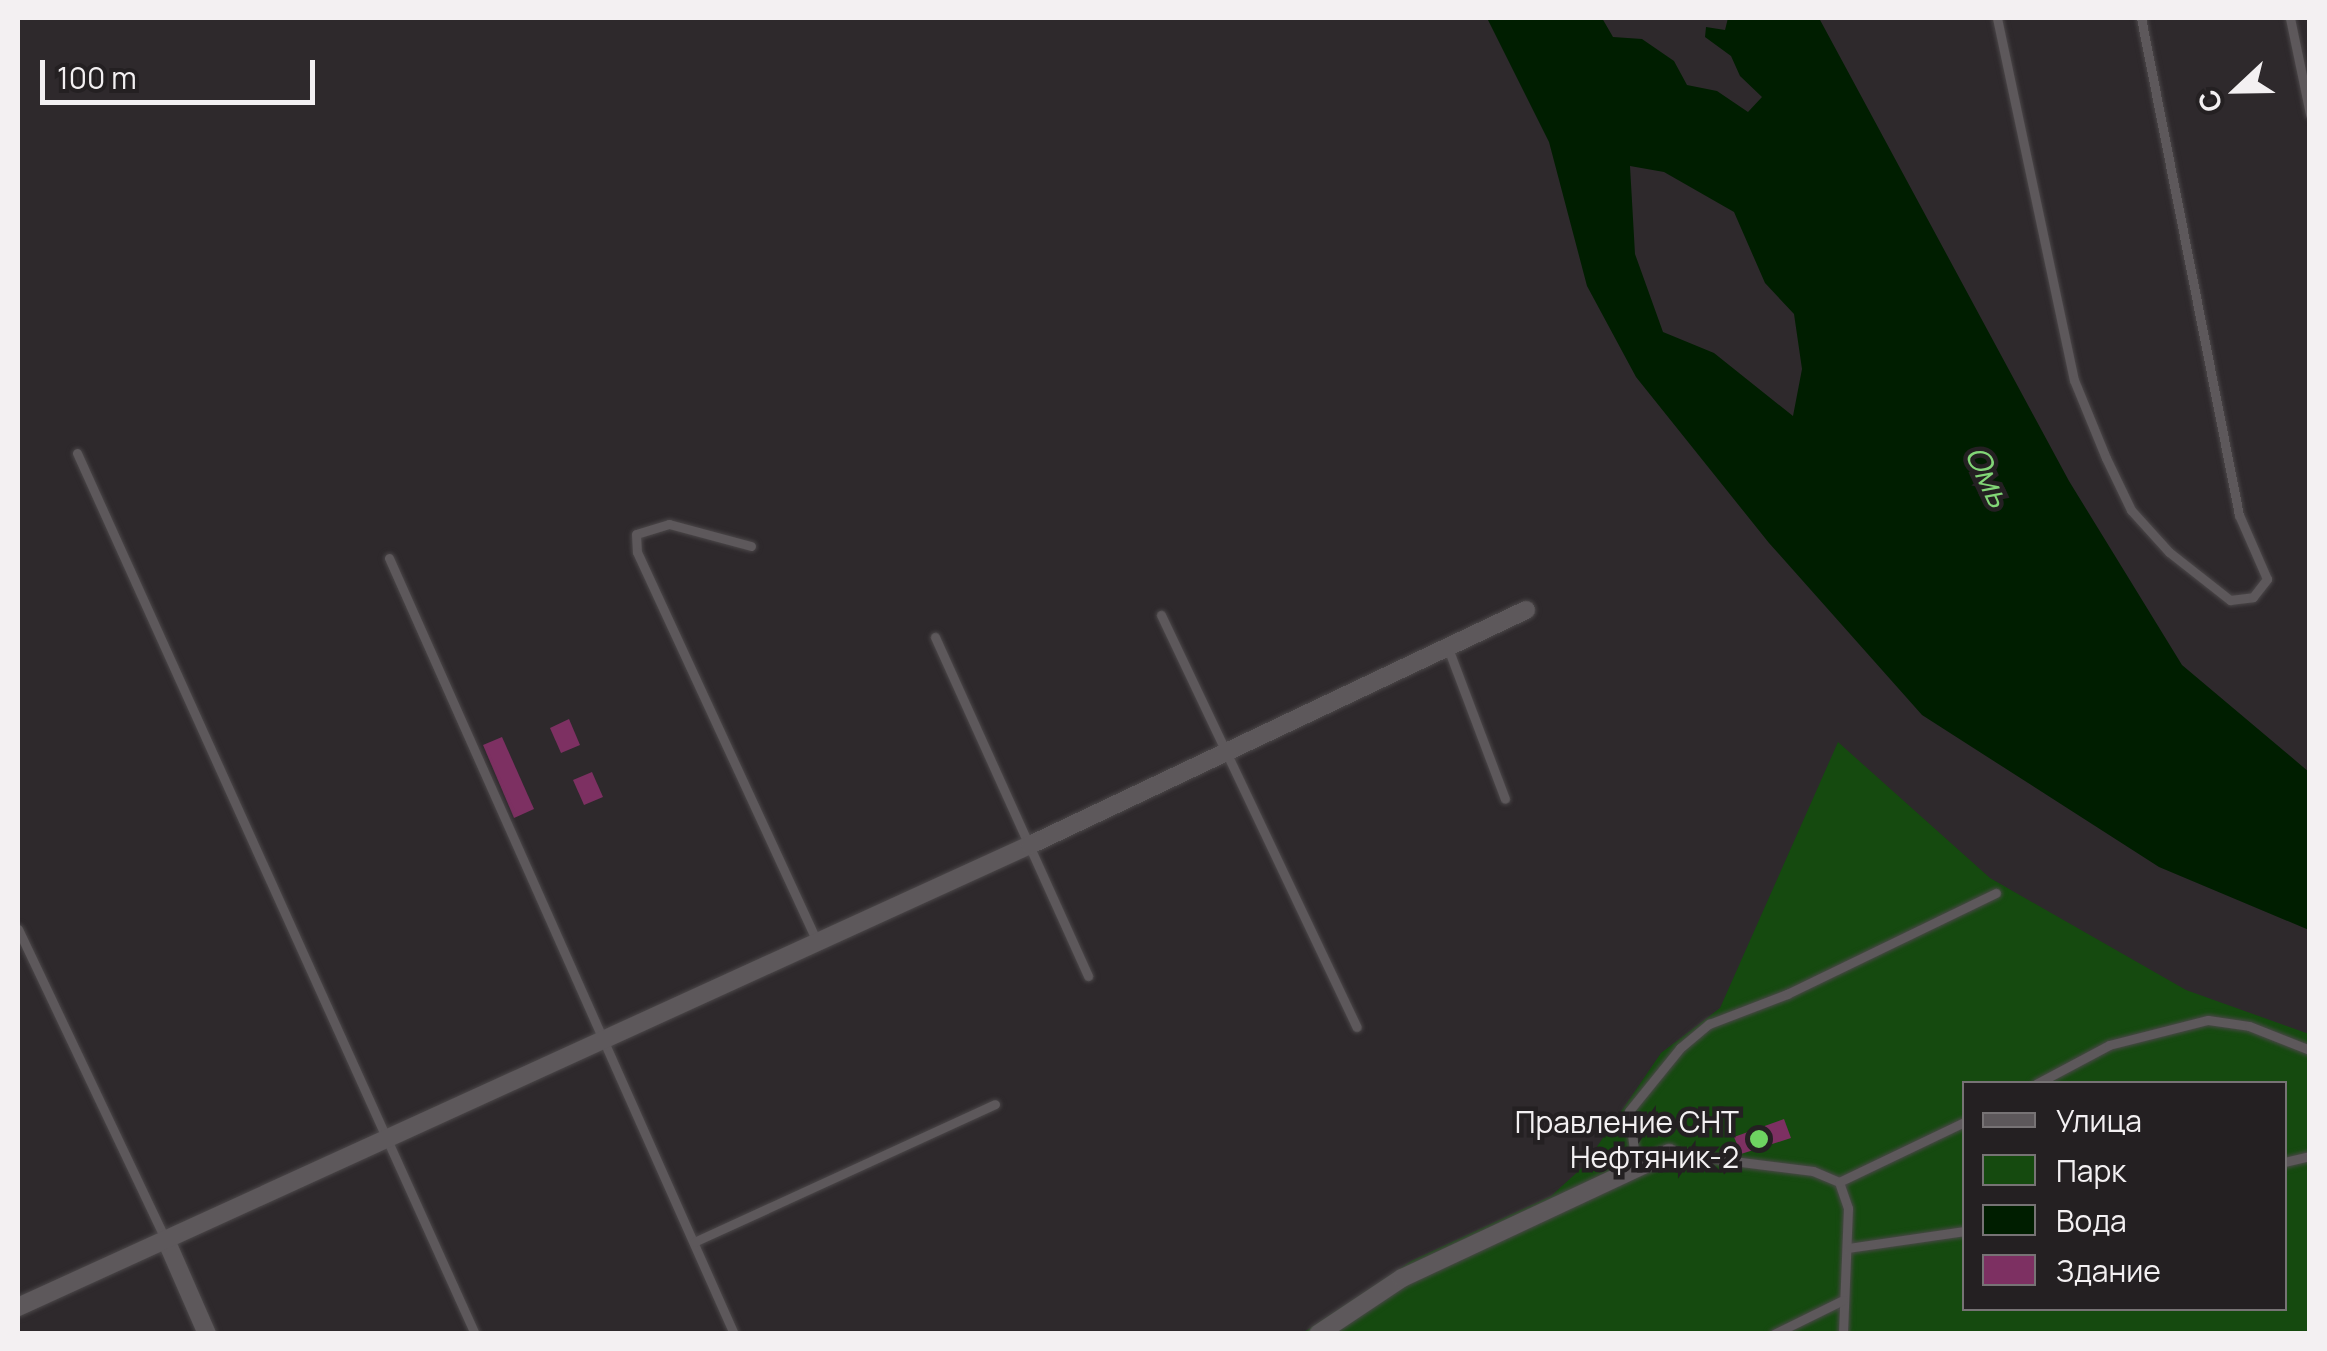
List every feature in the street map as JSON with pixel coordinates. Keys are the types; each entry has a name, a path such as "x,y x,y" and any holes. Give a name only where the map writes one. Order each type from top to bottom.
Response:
{"street":[{"path":"18,1307 600,1037 1030,845 1526,610"},
{"path":"1318,1334 1402,1278 1636,1165 1669,1153"},
{"path":"166,1240 207,1334"}],"lane":[{"path":"1997,18 2074,380 2106,458 2131,510 2169,552 2230,600 2253,597 2266,579 2239,515 2141,18"},
{"path":"2290,18 2310,114"},
{"path":"77,453 475,1334"},
{"path":"751,546 668,524 636,534 638,552 816,940"},
{"path":"389,558 734,1334"},
{"path":"1161,614 1222,754 1357,1027"},
{"path":"935,636 1088,976"},
{"path":"1448,648 1505,800"},
{"path":"1636,1165 1630,1110 1680,1048 1709,1024 1786,994 1996,893"},
{"path":"18,929 166,1240"},
{"path":"2041,1081 2109,1044 2208,1020 2248,1026 2310,1050"},
{"path":"694,1242 994,1104"},
{"path":"1839,1182 1962,1123"},
{"path":"1669,1153 1813,1171 1839,1182 1848,1208 1843,1334"},
{"path":"1848,1248 1962,1231"},
{"path":"1774,1334 1843,1300"}],"green space":[{"path":"1838,742 1990,878 2186,990 2309,1034 2309,1333 1301,1334 1411,1261 1551,1196 1583,1167 1661,1053 1720,1008"}],"water":[{"name":"Омь","path":"1487,18 1602,18 1613,37 1642,39 1674,61 1687,85 1717,91 1748,112 1762,97 1740,76 1731,56 1705,37 1706,27 1725,30 1728,18 1819,18 2069,481 2182,665 2309,772 2309,930 2159,867 1922,715 1769,543 1636,377 1587,286 1549,142","holes":["1630,166 1664,172 1734,212 1765,283 1794,314 1802,369 1793,416 1714,353 1663,332 1635,254"]}],"building":[{"path":"569,719 580,745 561,753 550,728"},
{"path":"502,737 534,809 514,818 483,745"},
{"path":"592,772 603,797 584,805 573,780"},
{"path":"1784,1119 1791,1138 1741,1154 1734,1137"}],"place":[{"name":"Правление СНТ Нефтяник-2","path":"1759,1139"}]}
